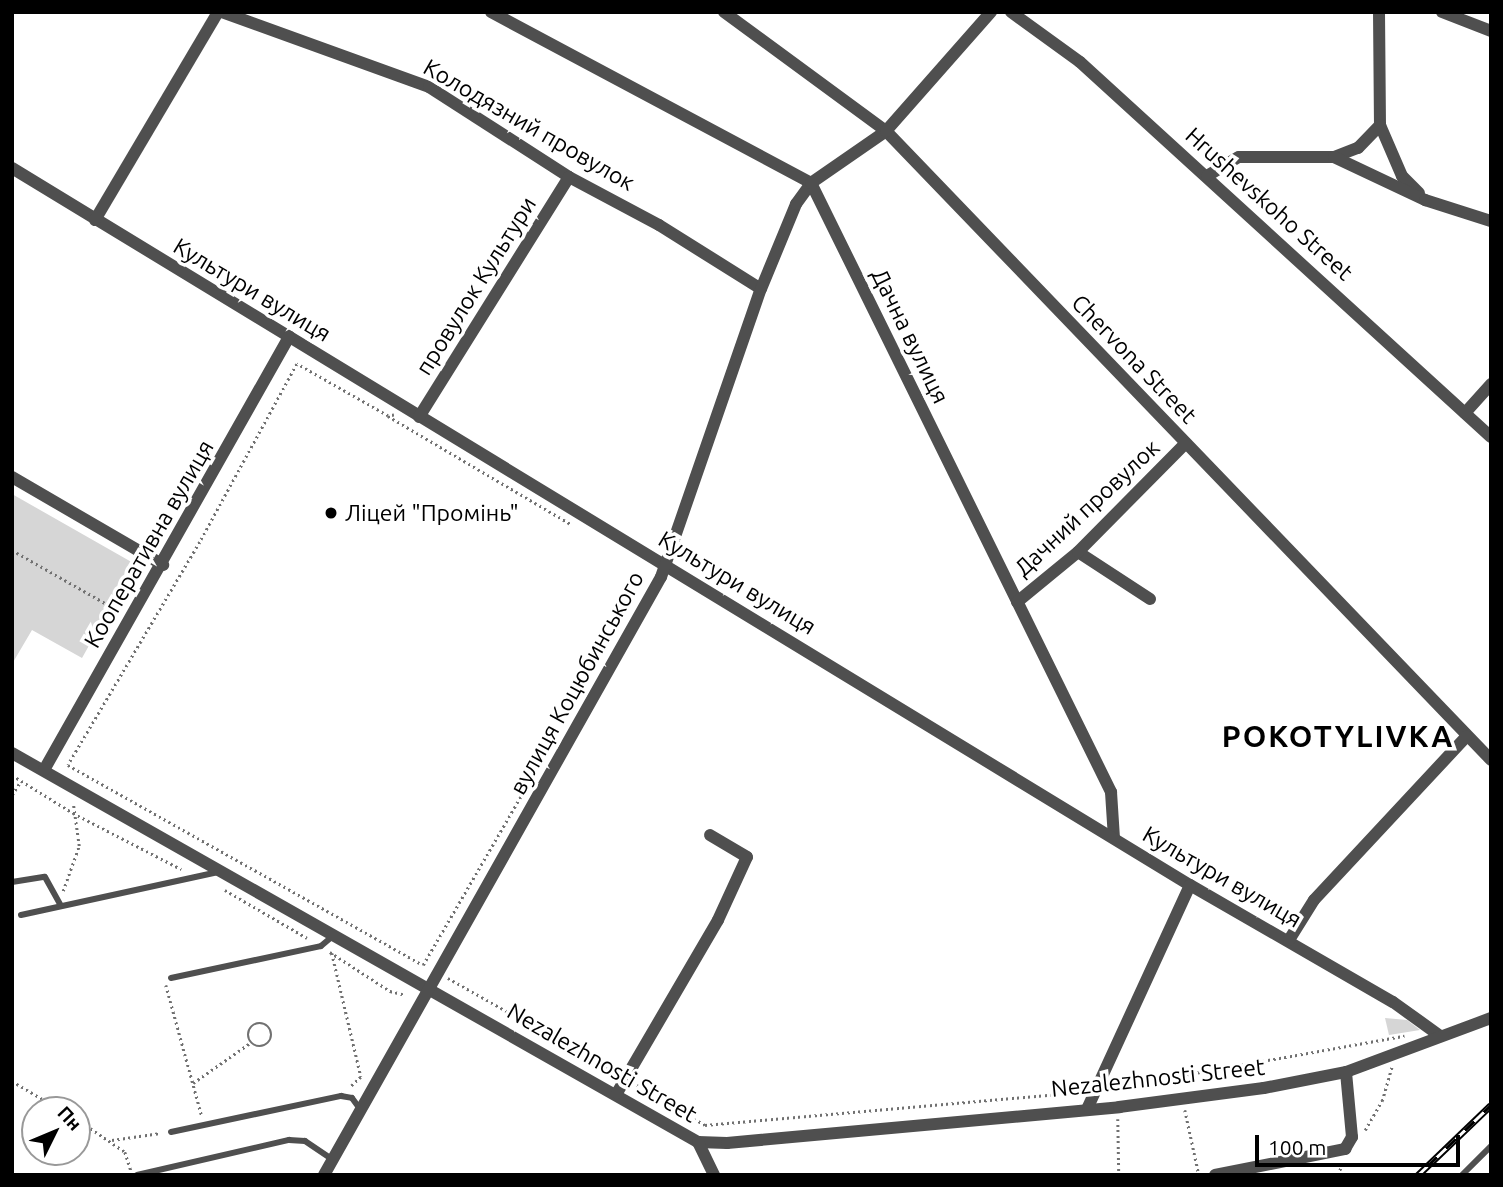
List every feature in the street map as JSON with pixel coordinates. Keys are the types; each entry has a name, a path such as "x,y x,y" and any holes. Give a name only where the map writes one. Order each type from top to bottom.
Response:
{"street":[{"name":"Колодязний провулок","path":"220,12 429,87 569,177 659,225 761,289"},
{"path":"94,220 220,12"},
{"path":"491,12 811,183"},
{"name":"Chervona Street","path":"724,12 886,131 1467,736 1489,754"},
{"name":"вулиця Коцюбинського","path":"324,1175 652,596 761,289 796,204 811,183 886,131 991,12"},
{"name":"Hrushevskoho Street","path":"1011,12 1080,62 1491,437"},
{"path":"1379,12 1380,125 1402,176 1426,200"},
{"path":"1442,12 1491,31"},
{"path":"1207,176 1239,157 1334,157 1358,148 1380,125"},
{"path":"1334,157 1426,200 1491,221"},
{"name":"Культури вулиця","path":"12,168 1190,885 1393,1002 1439,1035"},
{"name":"провулок Культури","path":"419,417 569,177"},
{"name":"Дачна вулиця","path":"811,183 1111,792 1114,838"},
{"name":"Кооперативна вулиця","path":"44,771 163,565 289,337"},
{"path":"1465,413 1491,384"},
{"name":"Дачний провулок","path":"1017,602 1078,552 1185,443"},
{"path":"12,477 163,565"},
{"path":"1078,552 1150,599"},
{"path":"1289,940 1314,900 1467,736"},
{"name":"Nezalezhnosti Street","path":"12,753 617,1093 698,1142 727,1143 1183,1100 1346,1072 1390,1057 1439,1035 1491,1018"},
{"path":"617,1093 718,920 747,857 710,835"},
{"path":"1088,1107 1190,885"},
{"path":"1215,1175 1345,1149 1352,1137 1346,1072"},
{"path":"698,1142 714,1175"}],"lane":[{"path":"21,915 221,871"},
{"path":"12,882 45,877 61,906"},
{"path":"172,978 321,946 334,935"},
{"path":"171,1132 341,1096 352,1098 361,1110"},
{"path":"134,1175 289,1140 305,1141 333,1160"},
{"path":"1462,1175 1491,1146"}],"path":[{"path":"579,530 297,364 200,542 68,765 705,1125 1096,1090 1406,1035"},
{"path":"12,551 132,619"},
{"path":"423,965 533,775"},
{"path":"12,795 20,782"},
{"path":"58,899 79,846 74,813"},
{"path":"332,953 361,1077 341,1096"},
{"path":"172,978 166,984 204,1125"},
{"path":"257,1022 268,1026 274,1034 271,1043 260,1049 250,1043 248,1030 257,1022"},
{"path":"193,1083 250,1043"},
{"path":"1352,1137 1363,1133 1382,1101 1393,1069 1390,1057"},
{"path":"12,1081 37,1096"},
{"path":"1183,1100 1199,1175"},
{"path":"1119,1107 1119,1175"},
{"path":"91,1128 125,1152 134,1175"},
{"path":"111,1140 171,1132"}],"shaded area":[{"path":"12,494 135,564 82,658 32,630 12,664"},
{"path":"1385,1018 1407,1020 1420,1030 1389,1035"}],"railway":[{"path":"1418,1175 1491,1105"}],"place":[{"name":"Ліцей \"Промінь\"","path":"331,513"}],"district":[{"name":"POKOTYLIVKA","path":"1338,736"}]}
